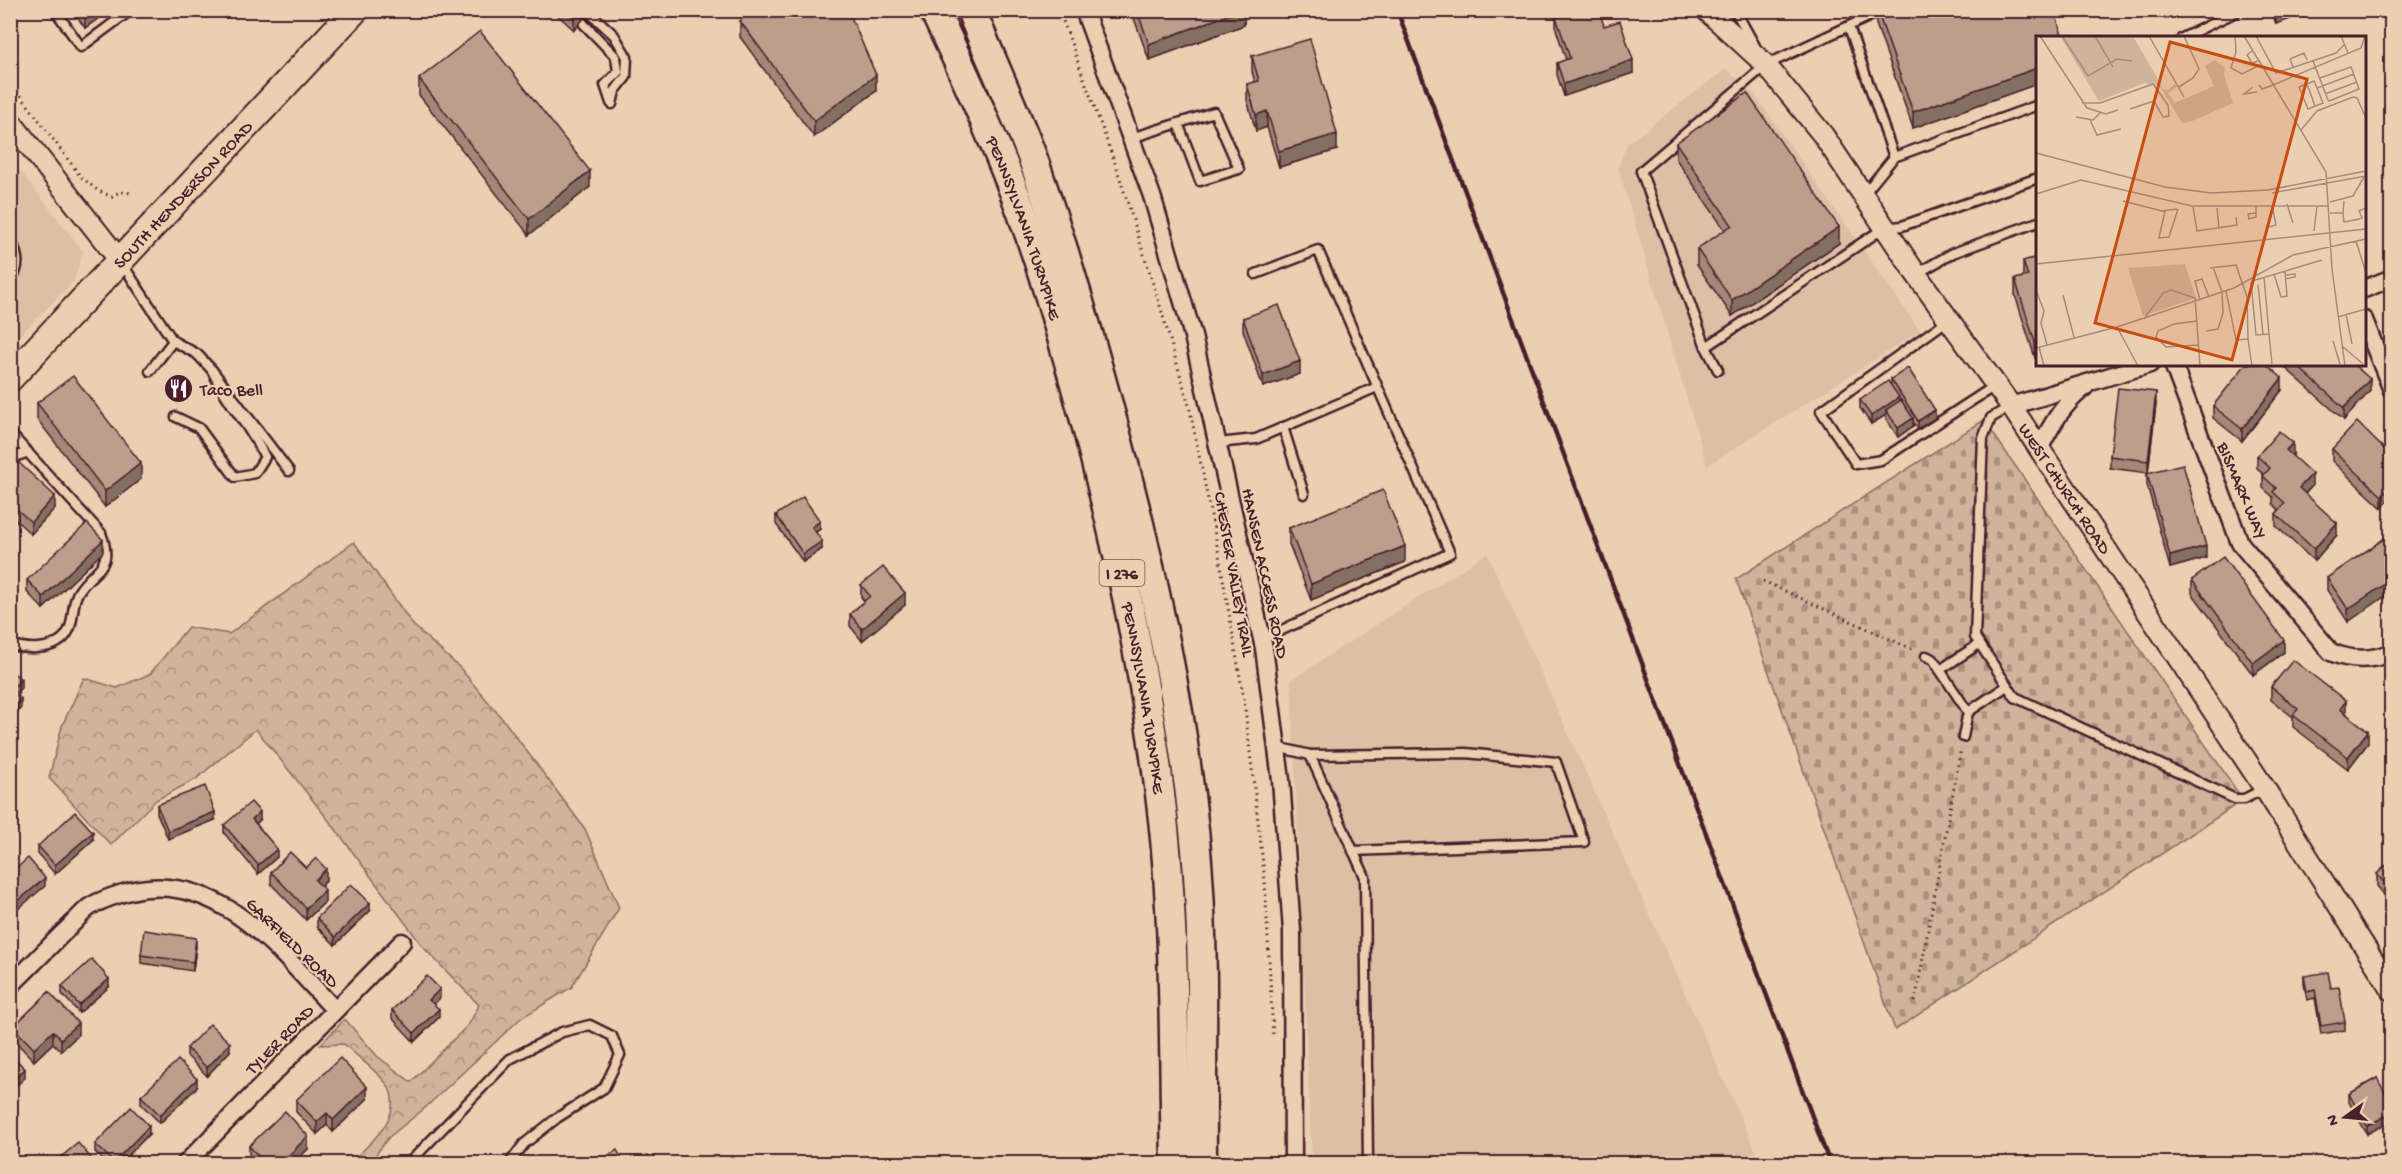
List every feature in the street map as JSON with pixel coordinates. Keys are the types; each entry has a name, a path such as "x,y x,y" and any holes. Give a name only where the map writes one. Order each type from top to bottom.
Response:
{"highway":[{"name":"PENNSYLVANIA TURNPIKE","path":"934,10 967,79 1022,213 1069,361 1113,526 1161,794 1170,904 1176,1164"},
{"name":"PENNSYLVANIA TURNPIKE","path":"970,10 1032,158 1084,317 1130,485 1159,605 1183,742 1194,832 1201,935 1202,1164"}],"main road":[{"name":"SOUTH HENDERSON ROAD","path":"10,378 355,10"}],"street":[{"name":"HANSEN ACCESS ROAD","path":"1084,10 1152,196 1193,336 1262,639 1277,747 1292,931 1293,1164"},
{"name":"WEST CHURCH ROAD","path":"1706,10 1766,65 1823,135 1864,194 1884,228 2011,406 2265,789 2391,988"},
{"path":"10,121 121,262"},
{"path":"2366,288 2391,278"},
{"path":"2366,325 2391,390"},
{"path":"2011,406 2143,366"},
{"name":"BISMARK WAY","path":"2174,366 2240,543 2331,652 2350,658 2363,659 2391,652"},
{"path":"2039,449 2056,416 2069,400 2091,382"},
{"name":"GARFIELD ROAD","path":"10,986 89,907 117,894 148,887 176,888 209,897 239,914 284,956 335,1010"},
{"name":"TYLER ROAD","path":"185,1164 402,942"}],"lane":[{"path":"55,10 81,47 131,10"},
{"path":"1718,370 1706,347 1641,171 1766,65 1883,10"},
{"path":"2186,36 2236,12 2235,10"},
{"path":"581,21 616,57 618,72 605,84 612,104 615,91 626,77 627,57 614,35 589,12"},
{"path":"1738,12 1766,65"},
{"path":"1849,27 1894,157"},
{"path":"1864,194 1894,157 2036,105"},
{"path":"1131,138 1178,123 1214,112 1239,169 1200,181 1178,123"},
{"path":"1706,347 1884,228 1902,226 2036,178"},
{"path":"1916,274 1953,253 2036,222"},
{"path":"10,236 18,259 16,274 10,280"},
{"path":"1256,274 1318,250 1449,553 1262,639"},
{"path":"121,262 173,341 197,354 212,370 290,471"},
{"path":"1948,319 1821,411 1856,464 1881,460 1996,385"},
{"path":"150,371 173,341"},
{"path":"176,417 200,428 235,477 255,473 265,457 257,441 222,393 212,370"},
{"path":"1218,443 1256,439 1377,387"},
{"path":"2011,406 1990,418 1983,438 1975,637 1979,644 2015,697 2220,794 2235,799 2244,799 2265,789"},
{"path":"1283,427 1304,494"},
{"path":"10,433 101,533 107,549 104,564 77,593 70,630 58,643 35,650 10,644"},
{"path":"10,459 28,452"},
{"path":"1940,670 1979,644"},
{"path":"1926,656 1933,659 1968,712 1963,737"},
{"path":"1968,712 2007,686"},
{"path":"1277,747 1310,755 1466,753 1556,762 1584,842 1353,852"},
{"path":"1310,755 1365,877 1368,1164"},
{"path":"408,1164 510,1059 562,1032 590,1025 612,1036 620,1055 604,1088 557,1118 524,1144 509,1164"}],"path":[{"name":"CHESTER VALLEY TRAIL","path":"1059,10 1116,166 1189,405 1219,555 1244,699 1265,881 1273,1036"},
{"path":"10,81 81,177 112,197 118,193 132,194"},
{"path":"1763,581 1926,656"},
{"path":"1915,1002 1963,737"}],"shaded area":[{"path":"1726,69 1755,95 1920,331 1707,466 1618,167 1627,144"},
{"path":"10,158 83,251 74,281 11,344"},
{"path":"1487,553 1761,1163 1312,1163 1291,680"}],"green space":[{"path":"1984,420 2243,800 1895,1030 1736,579"},
{"path":"354,542 413,625 460,668 505,722 585,829 619,908 572,987 521,1018 425,1108 388,1138 369,1164 350,1163 383,1129 388,1119 392,1108 392,1097 388,1086 344,1044 320,1045 345,1019 377,1056 411,1082 469,1024 479,1005 424,948 334,827 256,729 196,779 156,800 111,845 49,778 62,726 84,678 117,688 150,674 188,627 229,634"}],"building":[{"path":"565,10 580,10 574,18"},
{"path":"753,10 848,10 876,75 814,121 740,21"},
{"path":"1137,10 1241,10 1149,44"},
{"path":"1575,10 1599,10 1604,26 1620,21 1633,60 1564,84 1557,63 1570,58 1556,17"},
{"path":"1877,10 2054,10 2062,36 2036,36 2036,68 1913,112"},
{"path":"480,31 590,171 529,219 419,79"},
{"path":"1310,39 1337,134 1279,151 1267,111 1256,115 1247,84 1259,81 1252,56"},
{"path":"1747,93 1839,227 1732,300 1697,249 1732,225 1676,143"},
{"path":"2036,257 2035,342 2015,279 2028,276 2023,261"},
{"path":"1279,305 1300,361 1263,375 1243,318"},
{"path":"2244,366 2268,366 2282,378 2242,429 2213,406"},
{"path":"2297,366 2355,366 2370,379 2344,408"},
{"path":"1908,368 1935,410 1918,421 1891,379"},
{"path":"73,376 141,463 105,491 37,403"},
{"path":"1888,381 1899,397 1871,416 1860,400"},
{"path":"2118,388 2156,392 2148,461 2110,456"},
{"path":"1901,400 1913,418 1898,428 1886,410"},
{"path":"2357,422 2391,456 2391,485 2382,496 2332,449"},
{"path":"2279,431 2293,443 2286,450 2312,474 2299,488 2337,523 2314,549 2276,514 2285,503 2273,492 2276,488 2263,476 2270,468 2257,456"},
{"path":"18,462 55,496 31,522 10,503 10,471"},
{"path":"2183,464 2206,546 2170,556 2147,473"},
{"path":"1383,490 1405,546 1311,584 1289,528"},
{"path":"803,497 820,521 812,527 822,541 803,554 776,515"},
{"path":"87,523 103,540 43,597 27,580"},
{"path":"2391,534 2391,580 2348,609 2327,578"},
{"path":"2223,557 2284,640 2253,663 2192,580"},
{"path":"883,567 905,593 862,629 850,614 870,596 861,585"},
{"path":"2293,660 2346,701 2340,709 2368,731 2348,757 2293,715 2298,709 2271,687"},
{"path":"10,670 21,679 11,690 21,699 11,710"},
{"path":"205,786 215,812 168,831 157,805"},
{"path":"251,802 260,812 252,819 277,849 258,865 224,825"},
{"path":"75,812 93,832 55,865 38,846"},
{"path":"290,852 306,868 316,858 326,869 315,880 325,890 306,908 271,872"},
{"path":"28,858 45,878 11,907 10,874"},
{"path":"2391,861 2391,891 2377,874"},
{"path":"351,884 370,903 335,937 317,918"},
{"path":"144,930 196,938 193,962 141,955"},
{"path":"92,959 109,979 79,1005 62,986"},
{"path":"2328,972 2331,988 2339,987 2345,1022 2321,1026 2315,990 2307,992 2304,976"},
{"path":"427,976 440,989 429,1000 439,1009 414,1033 392,1010"},
{"path":"49,992 78,1023 61,1039 53,1031 34,1049 13,1027"},
{"path":"210,1024 230,1043 207,1068 187,1048"},
{"path":"10,1053 25,1069 10,1083"},
{"path":"340,1058 367,1087 333,1120 327,1113 317,1122 296,1100"},
{"path":"178,1060 197,1079 160,1115 141,1096"},
{"path":"2377,1078 2391,1104 2391,1113 2367,1126 2349,1094"},
{"path":"131,1107 149,1126 114,1162 95,1144"},
{"path":"285,1111 308,1136 280,1164 266,1164 249,1146"},
{"path":"78,1143 96,1164 66,1164 61,1157"},
{"path":"617,1150 625,1164 594,1164"},
{"path":"236,1156 243,1164 227,1164"}],"railway":[{"path":"1397,10 1830,1164"}],"place":[{"name":"Taco Bell","path":"179,389"}]}
